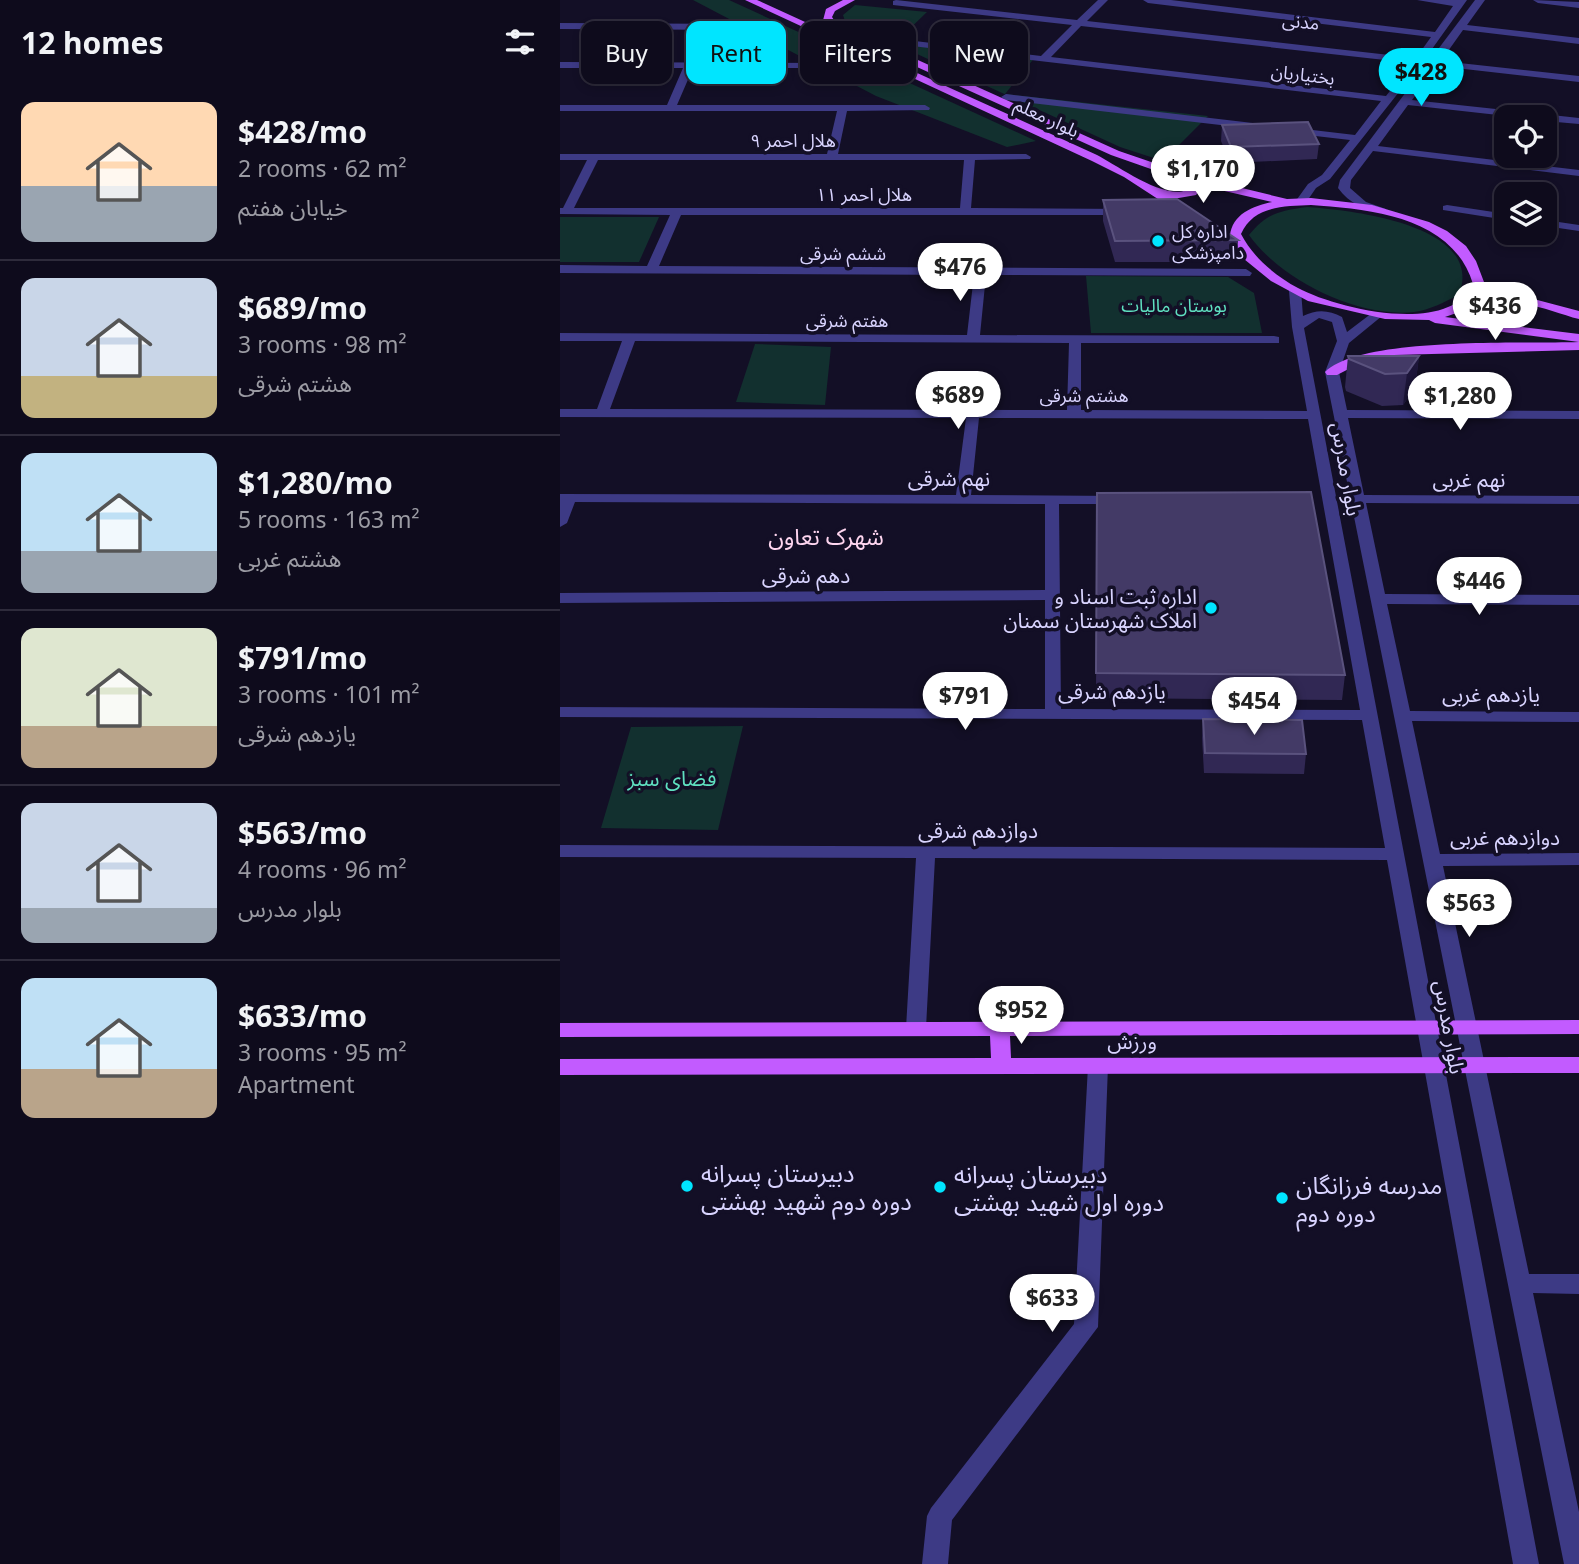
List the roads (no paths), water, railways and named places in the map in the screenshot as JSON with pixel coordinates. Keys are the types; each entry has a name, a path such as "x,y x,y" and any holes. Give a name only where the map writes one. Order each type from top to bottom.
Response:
{"main road":[{"name":"بلوار معلم","path":"750,0 1096,159 1198,220"},
{"name":"بلوار معلم","path":"777,0 823,21"},
{"path":"830,21 827,17 831,9 850,0"},
{"name":"بلوار معلم","path":"916,63 1115,153 1189,178 1287,202"},
{"path":"1156,194 1175,196 1192,193 1198,186 1189,178"},
{"path":"1243,249 1235,234 1242,219 1263,208 1287,202 1380,209 1425,224 1444,233 1468,256 1479,284 1471,300 1448,311 1414,317"},
{"path":"1209,227 1243,249 1295,291 1340,309 1376,316 1414,317 1579,338"},
{"path":"1479,284 1522,300 1579,315"},
{"path":"1520,329 1497,317 1489,309 1502,301 1522,300"},
{"path":"1332,372 1358,358 1394,351 1579,346"},
{"name":"ورزش","path":"560,1030 1579,1027"},
{"path":"1000,1028 1002,1066"},
{"name":"ورزش","path":"560,1067 1579,1065"}],"street":[{"name":"مدنی","path":"964,0 1358,43"},
{"path":"1043,59 1103,0"},
{"path":"1148,0 1437,35"},
{"path":"1422,0 1460,2"},
{"path":"1312,186 1325,192 1336,193 1344,188 1346,180 1436,63 1480,0"},
{"path":"1538,0 1579,5"},
{"path":"1301,202 1312,186 1326,177 1419,61 1460,2"},
{"path":"896,3 1419,61"},
{"path":"560,26 686,27"},
{"path":"1462,27 1579,41"},
{"name":"بختیاریان","path":"916,44 1388,99"},
{"path":"1413,49 1426,50"},
{"path":"1443,52 1579,68"},
{"path":"1436,63 1579,79"},
{"path":"560,65 686,65"},
{"path":"671,108 686,72"},
{"path":"1006,97 1357,138"},
{"path":"1406,103 1494,112"},
{"path":"560,108 925,108"},
{"path":"832,157 843,108"},
{"path":"1557,119 1579,121"},
{"path":"1371,148 1579,173"},
{"name":"هلال احمر ۹","path":"560,157 1026,158"},
{"path":"563,211 594,157"},
{"path":"965,212 970,157"},
{"path":"1344,188 1356,200 1380,209"},
{"path":"1447,208 1494,215"},
{"name":"هلال احمر ۱۱","path":"563,211 1141,212"},
{"path":"650,270 677,211"},
{"path":"1155,212 1168,212"},
{"path":"1557,225 1579,228"},
{"name":"ششم شرقی","path":"560,269 1246,273"},
{"path":"974,338 979,271"},
{"name":"بلوار مدرس","path":"1295,291 1298,327 1314,415 1323,500 1353,623 1526,1564"},
{"path":"1298,327 1308,317 1317,313 1329,314 1338,320 1343,341 1332,372"},
{"path":"1343,341 1376,316"},
{"name":"هفتم شرقی","path":"560,337 1274,340"},
{"path":"602,413 630,337"},
{"path":"1074,414 1075,339"},
{"name":"بلوار مدرس","path":"1332,372 1577,1557"},
{"name":"هشتم شرقی","path":"560,413 1314,415"},
{"path":"963,499 973,414"},
{"path":"1341,414 1579,415"},
{"path":"560,523 564,498"},
{"name":"نهم شرقی","path":"564,498 1135,500"},
{"path":"1052,499 1053,714"},
{"name":"نهم غربی","path":"1358,499 1579,500"},
{"name":"دهم شرقی","path":"560,598 1052,595"},
{"path":"1379,599 1579,600"},
{"path":"1353,623 1384,622"},
{"name":"یازدهم شرقی","path":"560,712 1370,715"},
{"name":"یازدهم غربی","path":"1403,716 1579,717"},
{"name":"دوازدهم شرقی","path":"560,851 1395,854"},
{"path":"916,1028 926,852"},
{"name":"دوازدهم غربی","path":"1432,860 1579,859"},
{"path":"935,1564 940,1516 1086,1327 1098,1066"},
{"path":"1519,1283 1579,1284"}],"place":[{"name":"اداره کل دامپزشکی","path":"1158,241"},
{"name":"اداره ثبت اسناد و املاک شهرستان سمنان","path":"1211,608"},
{"name":"دبیرستان پسرانه دوره دوم شهید بهشتی","path":"687,1186"},
{"name":"دبیرستان پسرانه دوره اول شهید بهشتی","path":"940,1187"},
{"name":"مدرسه فرزانگان دوره دوم","path":"1282,1198"}],"district":[{"name":"شهرک تعاون","path":"826,536"}],"park label":[{"name":"بوستان مالیات","path":"1174,305"},
{"name":"فضای سبز","path":"672,778"}]}
